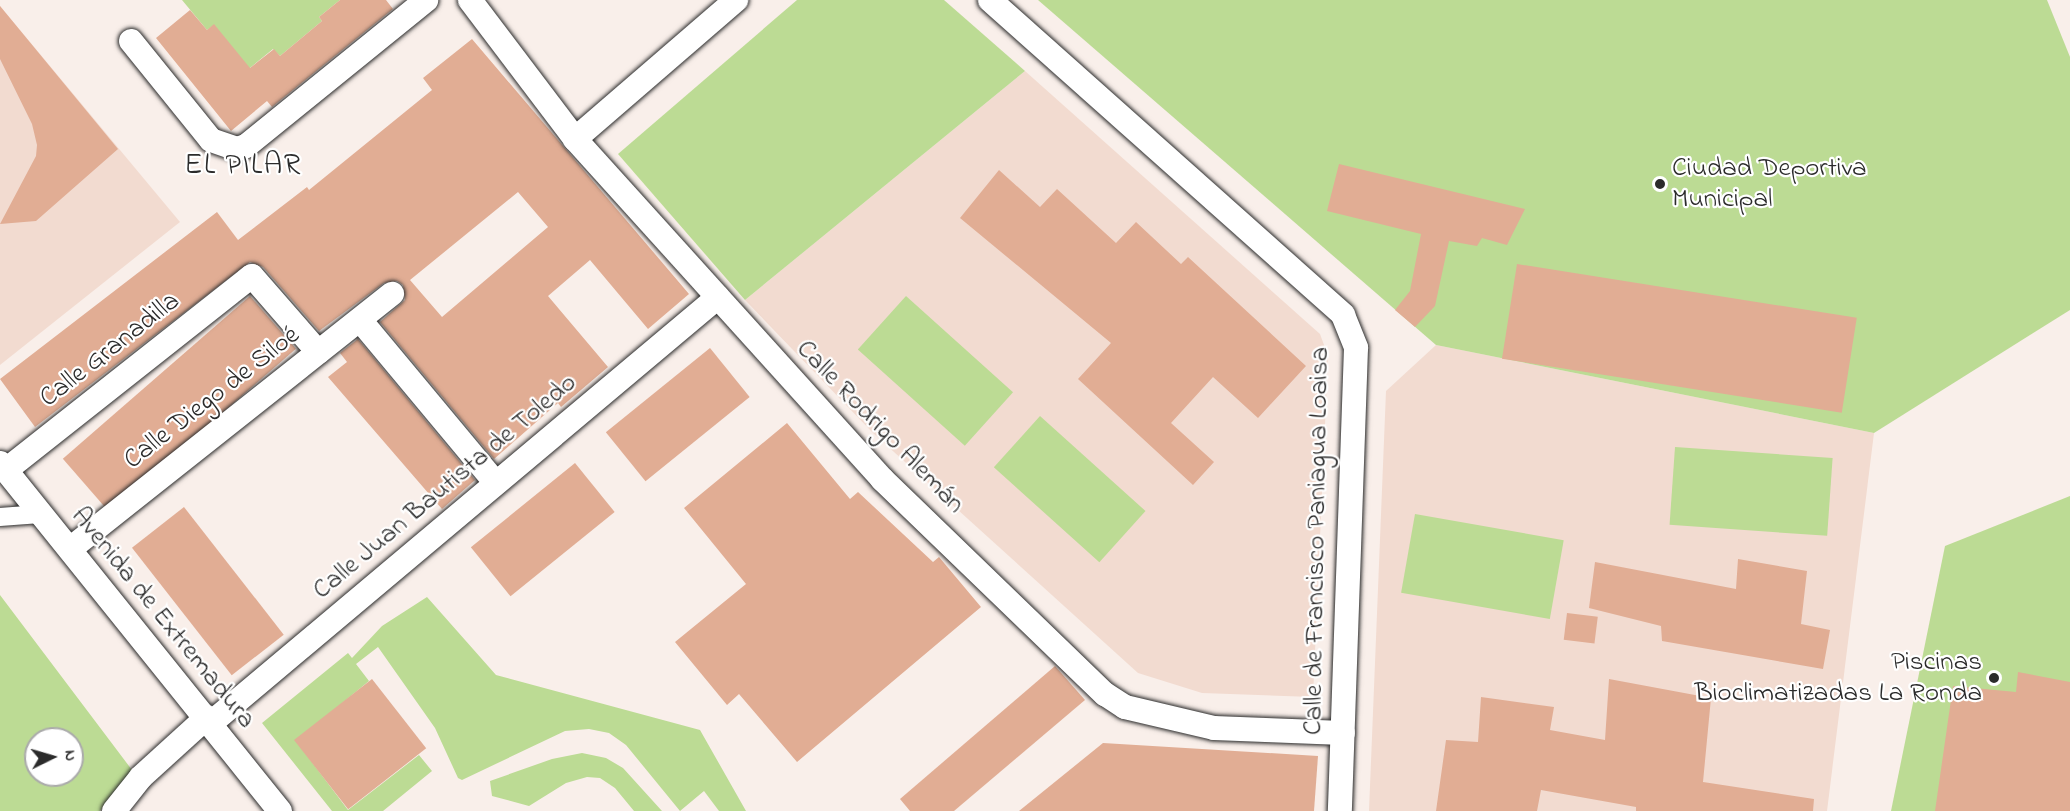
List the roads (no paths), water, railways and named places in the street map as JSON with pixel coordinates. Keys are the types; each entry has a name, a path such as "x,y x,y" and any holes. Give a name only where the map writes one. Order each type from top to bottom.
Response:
{"street":[{"path":"131,41 211,140 237,149 246,146 426,0"},
{"name":"Calle Rodrigo Alemán","path":"470,0 575,139 882,479 1105,694 1125,707 1214,728 1343,733"},
{"path":"575,139 735,0"},
{"name":"Calle de Francisco Paniagua Loaisa","path":"990,0 1343,315 1356,348 1340,811"},
{"name":"Calle Granadilla","path":"3,466 252,276 318,352"},
{"name":"Calle Diego de Siloé","path":"70,549 392,294"},
{"name":"Calle Juan Bautista de Toledo","path":"114,811 141,777 718,297"},
{"path":"360,320 496,483"},
{"name":"Avenida de Extremadura","path":"3,466 280,811"},
{"path":"0,517 40,514"}],"place":[{"name":"Ciudad Deportiva Municipal","path":"1660,184"},
{"name":"Piscinas Bioclimatizadas La Ronda","path":"1994,678"}],"district":[{"name":"EL PILAR","path":"243,166"}]}
